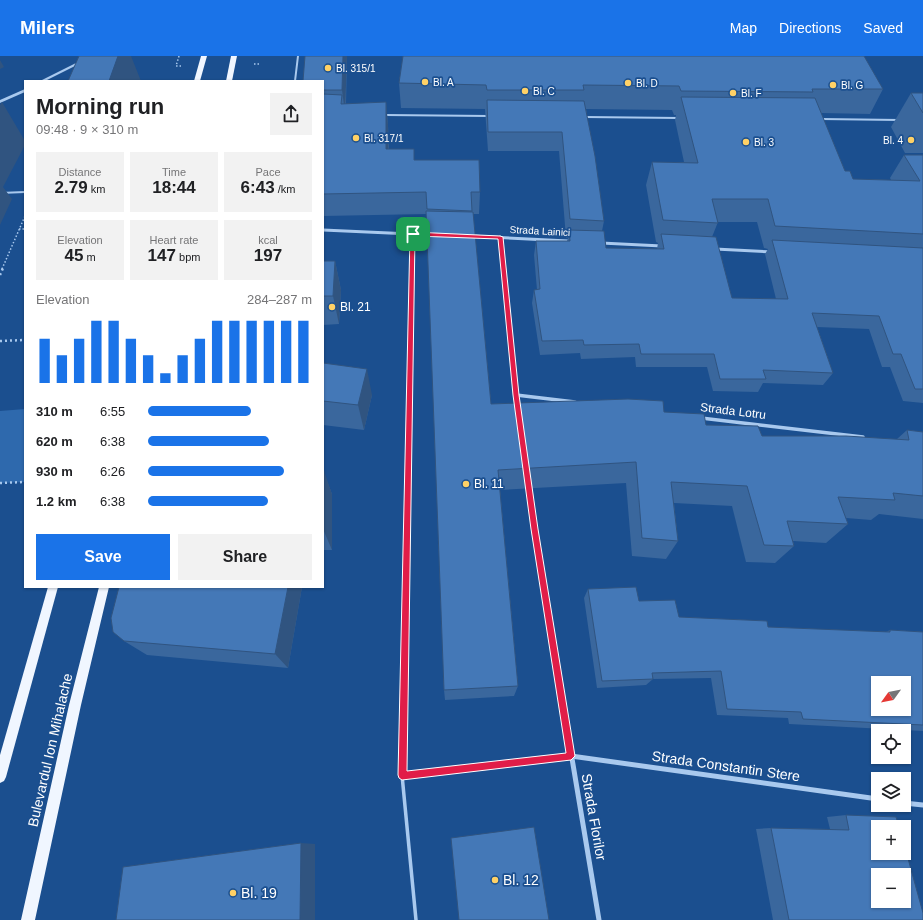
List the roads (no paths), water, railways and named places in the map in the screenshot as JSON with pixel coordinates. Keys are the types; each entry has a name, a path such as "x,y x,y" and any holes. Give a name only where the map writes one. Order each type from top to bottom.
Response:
{"main road":[{"path":"197,80 204,56"},
{"path":"229,80 234,56"},
{"path":"0,777 53,588"},
{"name":"Bulevardul Ion Mihalache","path":"28,920 75,705 104,588"}],"street":[{"path":"44,80 94,56"},
{"path":"0,102 24,90"},
{"path":"324,230 435,235"},
{"name":"Strada Lainici","path":"464,236 572,241"},
{"path":"500,237 516,395 579,402"},
{"path":"596,242 668,246"},
{"path":"708,248 779,252"},
{"name":"Strada Lotru","path":"696,417 868,438"},
{"name":"Strada Florilor","path":"534,529 599,920"},
{"name":"Strada Constantin Stere","path":"571,756 871,798"},
{"path":"911,804 923,805"}],"lane":[{"path":"93,62 94,56"},
{"path":"295,80 298,56"},
{"path":"385,115 494,116"},
{"path":"581,117 685,118"},
{"path":"820,119 899,120"},
{"path":"0,193 24,192"},
{"path":"413,234 402,775 416,920"},
{"path":"402,775 571,756"}],"place":[{"name":"Bl. 315/1","path":"328,68"},
{"name":"Bl. A","path":"425,82"},
{"name":"Bl. D","path":"628,83"},
{"name":"Bl. G","path":"833,85"},
{"name":"Bl. C","path":"525,91"},
{"name":"Bl. F","path":"733,93"},
{"name":"Bl. 317/1","path":"356,138"},
{"name":"Bl. 4","path":"911,140"},
{"name":"Bl. 3","path":"746,142"},
{"name":"Bl. 21","path":"332,307"},
{"name":"Bl. 11","path":"466,484"},
{"name":"Bl. 12","path":"495,880"},
{"name":"Bl. 19","path":"233,893"}]}
